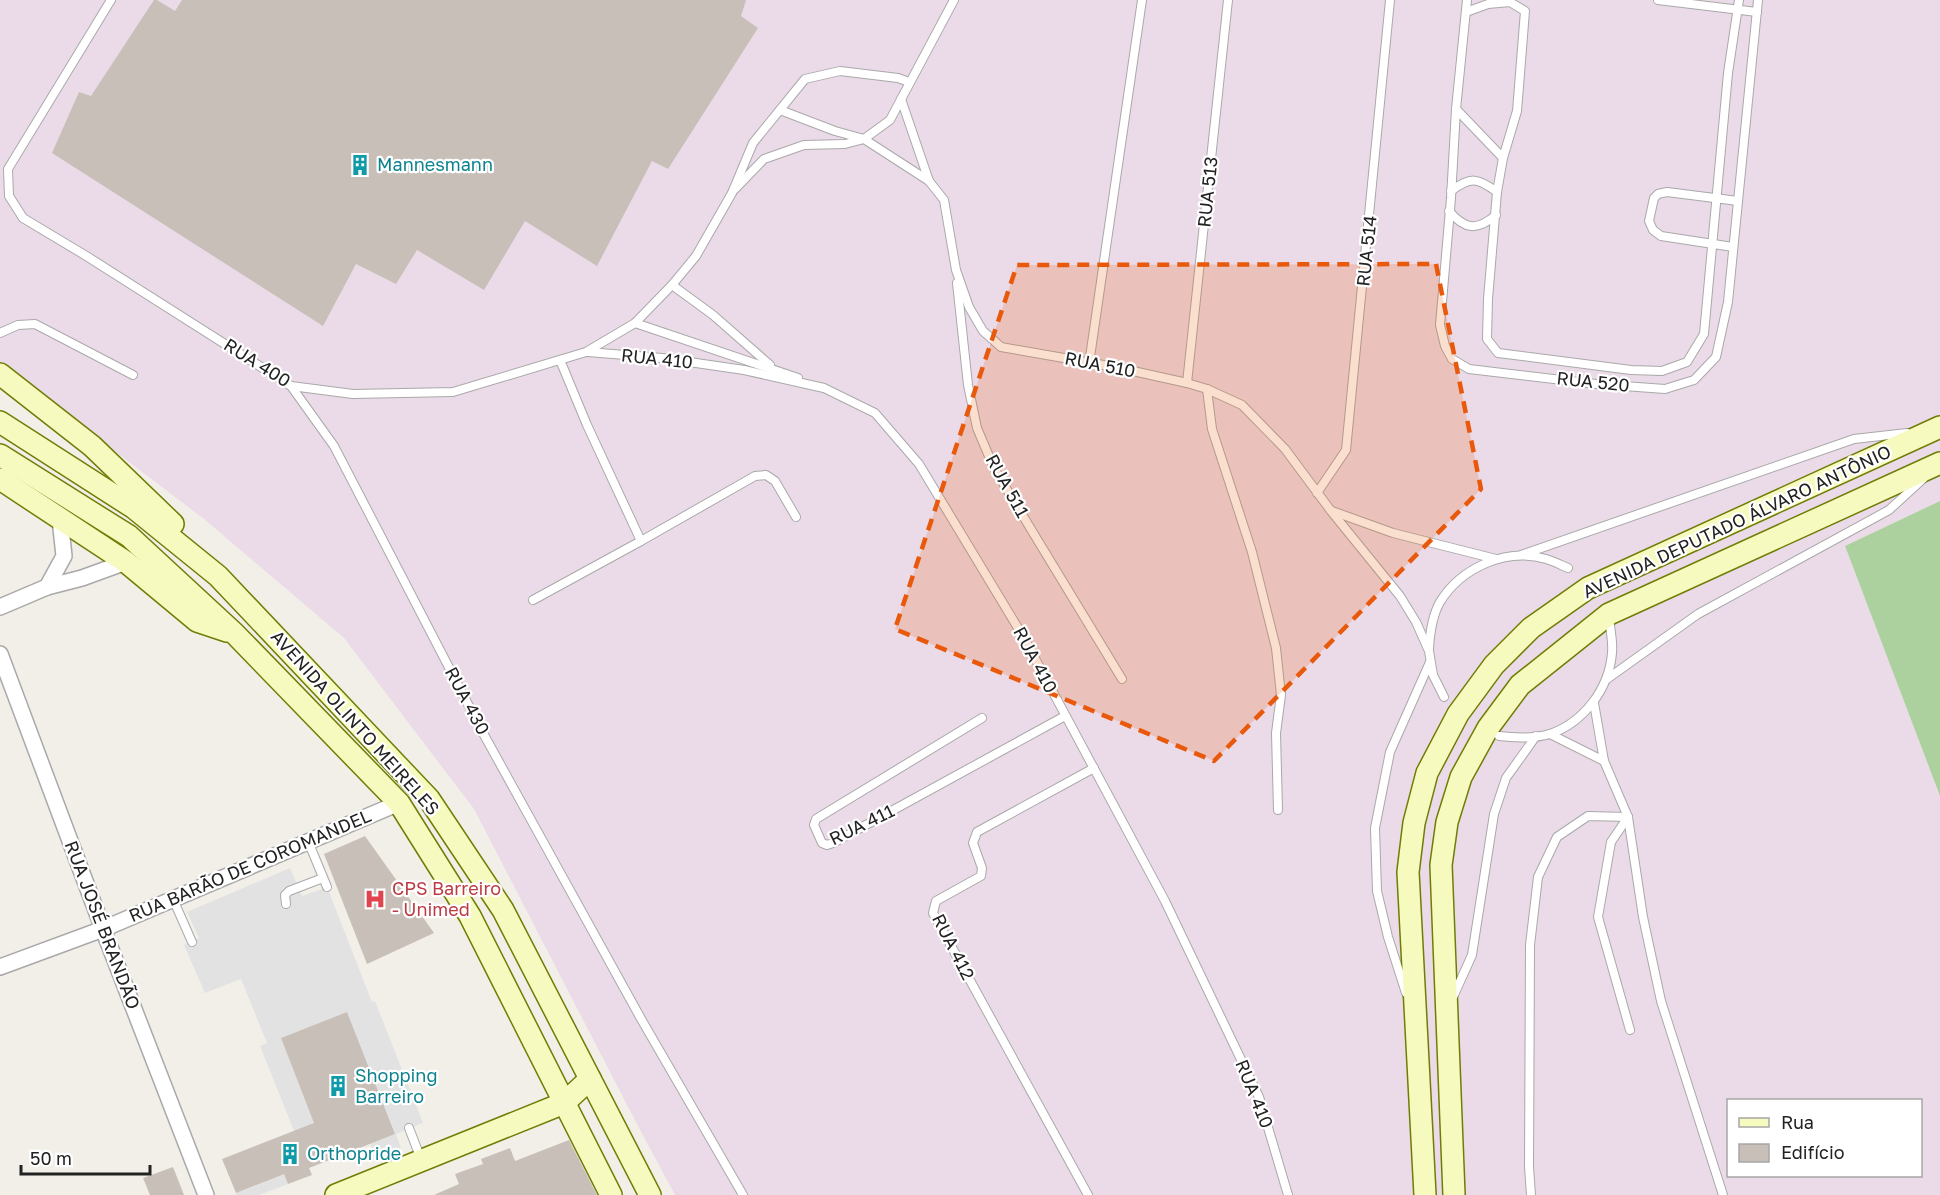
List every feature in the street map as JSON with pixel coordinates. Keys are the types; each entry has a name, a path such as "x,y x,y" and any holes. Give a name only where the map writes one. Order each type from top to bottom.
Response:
{"main road":[{"name":"AVENIDA OLINTO MEIRELES","path":"0,374 92,446 192,542 218,576 429,799 503,910 650,1195"},
{"path":"0,411 26,438"},
{"path":"0,422 26,438"},
{"name":"AVENIDA DEPUTADO ÁLVARO ANTÔNIO","path":"1425,1195 1408,872 1414,822 1427,773 1458,714 1494,665 1531,628 1588,588 1936,429"},
{"name":"AVENIDA OLINTO MEIRELES","path":"26,438 134,508 218,576"},
{"name":"AVENIDA OLINTO MEIRELES","path":"0,454 129,536 235,634 399,803 470,916 611,1195"},
{"name":"AVENIDA DEPUTADO ÁLVARO ANTÔNIO","path":"1454,1195 1441,865 1447,822 1461,777 1488,728 1520,685 1609,614 1940,463"},
{"name":"AVENIDA OLINTO MEIRELES","path":"0,479 126,562 197,621 235,634"},
{"path":"336,1195 564,1103 590,1079"}],"street":[{"path":"47,588 64,556 60,519"},
{"path":"0,607 47,588 126,562"},
{"name":"RUA JOSÉ BRANDÃO","path":"0,654 206,1195"},
{"name":"RUA BARÃO DE COROMANDEL","path":"0,967 103,928 399,803"}],"lane":[{"name":"RUA 400","path":"111,0 8,169 9,196 23,218 98,262 291,386 353,394 453,392 586,352 635,323 672,285 696,256 732,193"},
{"path":"732,193 764,159 804,144 845,144 864,139 890,120 954,0"},
{"path":"1089,364 1142,0"},
{"name":"RUA 513","path":"1187,383 1228,0"},
{"name":"RUA 514","path":"1317,493 1346,450 1390,0"},
{"name":"RUA 520","path":"1467,0 1456,109 1440,325 1445,346 1452,359 1469,369 1573,381 1631,370 1662,371 1687,362 1704,334 1728,73 1739,0"},
{"path":"1658,0 1757,12"},
{"name":"RUA 520","path":"1466,12 1488,4 1510,2 1525,11 1516,111 1503,158 1497,192 1487,339 1498,352 1576,362 1600,375 1665,389 1694,380 1716,357 1728,302 1758,0"},
{"path":"732,193 753,143 805,79 840,71 898,78 909,82"},
{"name":"RUA 510","path":"901,99 929,181"},
{"path":"1456,109 1503,158"},
{"name":"RUA 510","path":"780,110 835,131 864,139 929,181 944,200 956,270 969,307 983,331 1001,347 1115,367 1187,383 1207,389 1242,405 1285,449 1331,511 1400,596 1416,622 1429,651"},
{"path":"1451,191 1465,181 1472,180 1486,183 1497,192"},
{"path":"1733,248 1661,236 1653,230 1649,221 1654,198 1658,194 1667,192 1738,201"},
{"path":"1449,211 1461,223 1476,226 1483,225 1496,215"},
{"name":"RUA 511","path":"956,270 964,358 977,428 994,468 1122,679"},
{"path":"672,285 713,315 773,368"},
{"path":"635,323 773,368 824,388"},
{"path":"0,333 18,325 34,324 133,375"},
{"name":"RUA 410","path":"586,352 662,358 744,370 824,388 875,413 919,464 1024,638 1165,901 1259,1097 1288,1195"},
{"path":"560,360 587,425 641,541"},
{"path":"1573,381 1571,373 1576,362"},
{"name":"RUA 430","path":"291,386 334,446 483,733 640,1017 742,1195"},
{"path":"1207,389 1212,429 1252,552 1276,648 1281,695 1276,734 1278,810"},
{"path":"1444,697 1433,675 1430,660 1431,627 1440,603 1454,584 1474,568 1496,559 1521,555 1854,439 1936,429"},
{"path":"1607,679 1698,614 1889,510 1940,463"},
{"path":"533,600 755,476 766,475 775,480 796,517"},
{"path":"1331,511 1393,532 1496,559"},
{"path":"1521,555 1545,559 1568,568"},
{"path":"1499,736 1524,738 1550,734 1574,722 1594,703 1607,679 1612,652 1610,625"},
{"path":"1416,1020 1388,937 1377,891 1375,828 1390,752 1430,660"},
{"path":"1594,703 1604,761 1628,817 1643,917 1661,1001 1723,1195"},
{"name":"RUA 411","path":"982,718 816,819 814,825 822,843 827,845 833,843 1065,716"},
{"path":"1550,734 1604,761"},
{"path":"1447,1012 1472,955 1494,814 1506,778 1536,736"},
{"name":"RUA 412","path":"1088,1195 933,913 936,901 981,876 982,868 973,843 977,831 1094,768"},
{"path":"1532,1195 1530,945 1538,877 1557,837 1588,816 1628,817"},
{"path":"1628,817 1611,842 1598,917 1630,1030"},
{"path":"308,841 327,887"},
{"path":"286,904 285,895 289,891 323,878"},
{"path":"173,898 192,942"},
{"path":"409,1128 422,1160"}],"highlighted area":[{"path":"1436,264 1481,489 1214,761 895,629 1017,265"}],"shaded area":[{"path":"0,0 1940,0 1940,501 1845,546 1940,796 1940,1195 675,1195 474,809 344,638 204,519 0,364"},
{"path":"290,868 302,896 327,887 423,1123 396,1134 401,1148 376,1158 370,1144 395,1134 347,1012 281,1038 329,1160 309,1168 260,1046 267,1043 241,979 205,993 184,945 199,938 187,912"},
{"path":"270,1140 288,1184 259,1195 236,1195 236,1193 265,1182 251,1148"}],"green space":[{"path":"1940,501 1940,796 1845,546"}],"building":[{"name":"Mannesmann","path":"154,0 175,11 182,0 746,0 741,16 758,28 668,169 652,161 597,266 525,221 484,290 417,250 396,284 356,264 323,326 52,153 79,92 91,96"},
{"name":"CPS Barreiro - Unimed","path":"365,836 434,933 367,964 324,854"},
{"name":"Shopping Barreiro","path":"347,1012 395,1134 309,1168 312,1175 288,1184 284,1174 236,1193 222,1159 314,1123 281,1038"},
{"path":"569,1140 597,1195 434,1195 459,1184 455,1174 483,1164 481,1159 510,1148 515,1161"},
{"path":"173,1167 184,1195 150,1195 143,1178"}],"place":[{"name":"Mannesmann","path":"360,165"},
{"name":"CPS Barreiro - Unimed","path":"375,899"},
{"name":"Shopping Barreiro","path":"338,1086"},
{"name":"Orthopride","path":"290,1154"}]}
